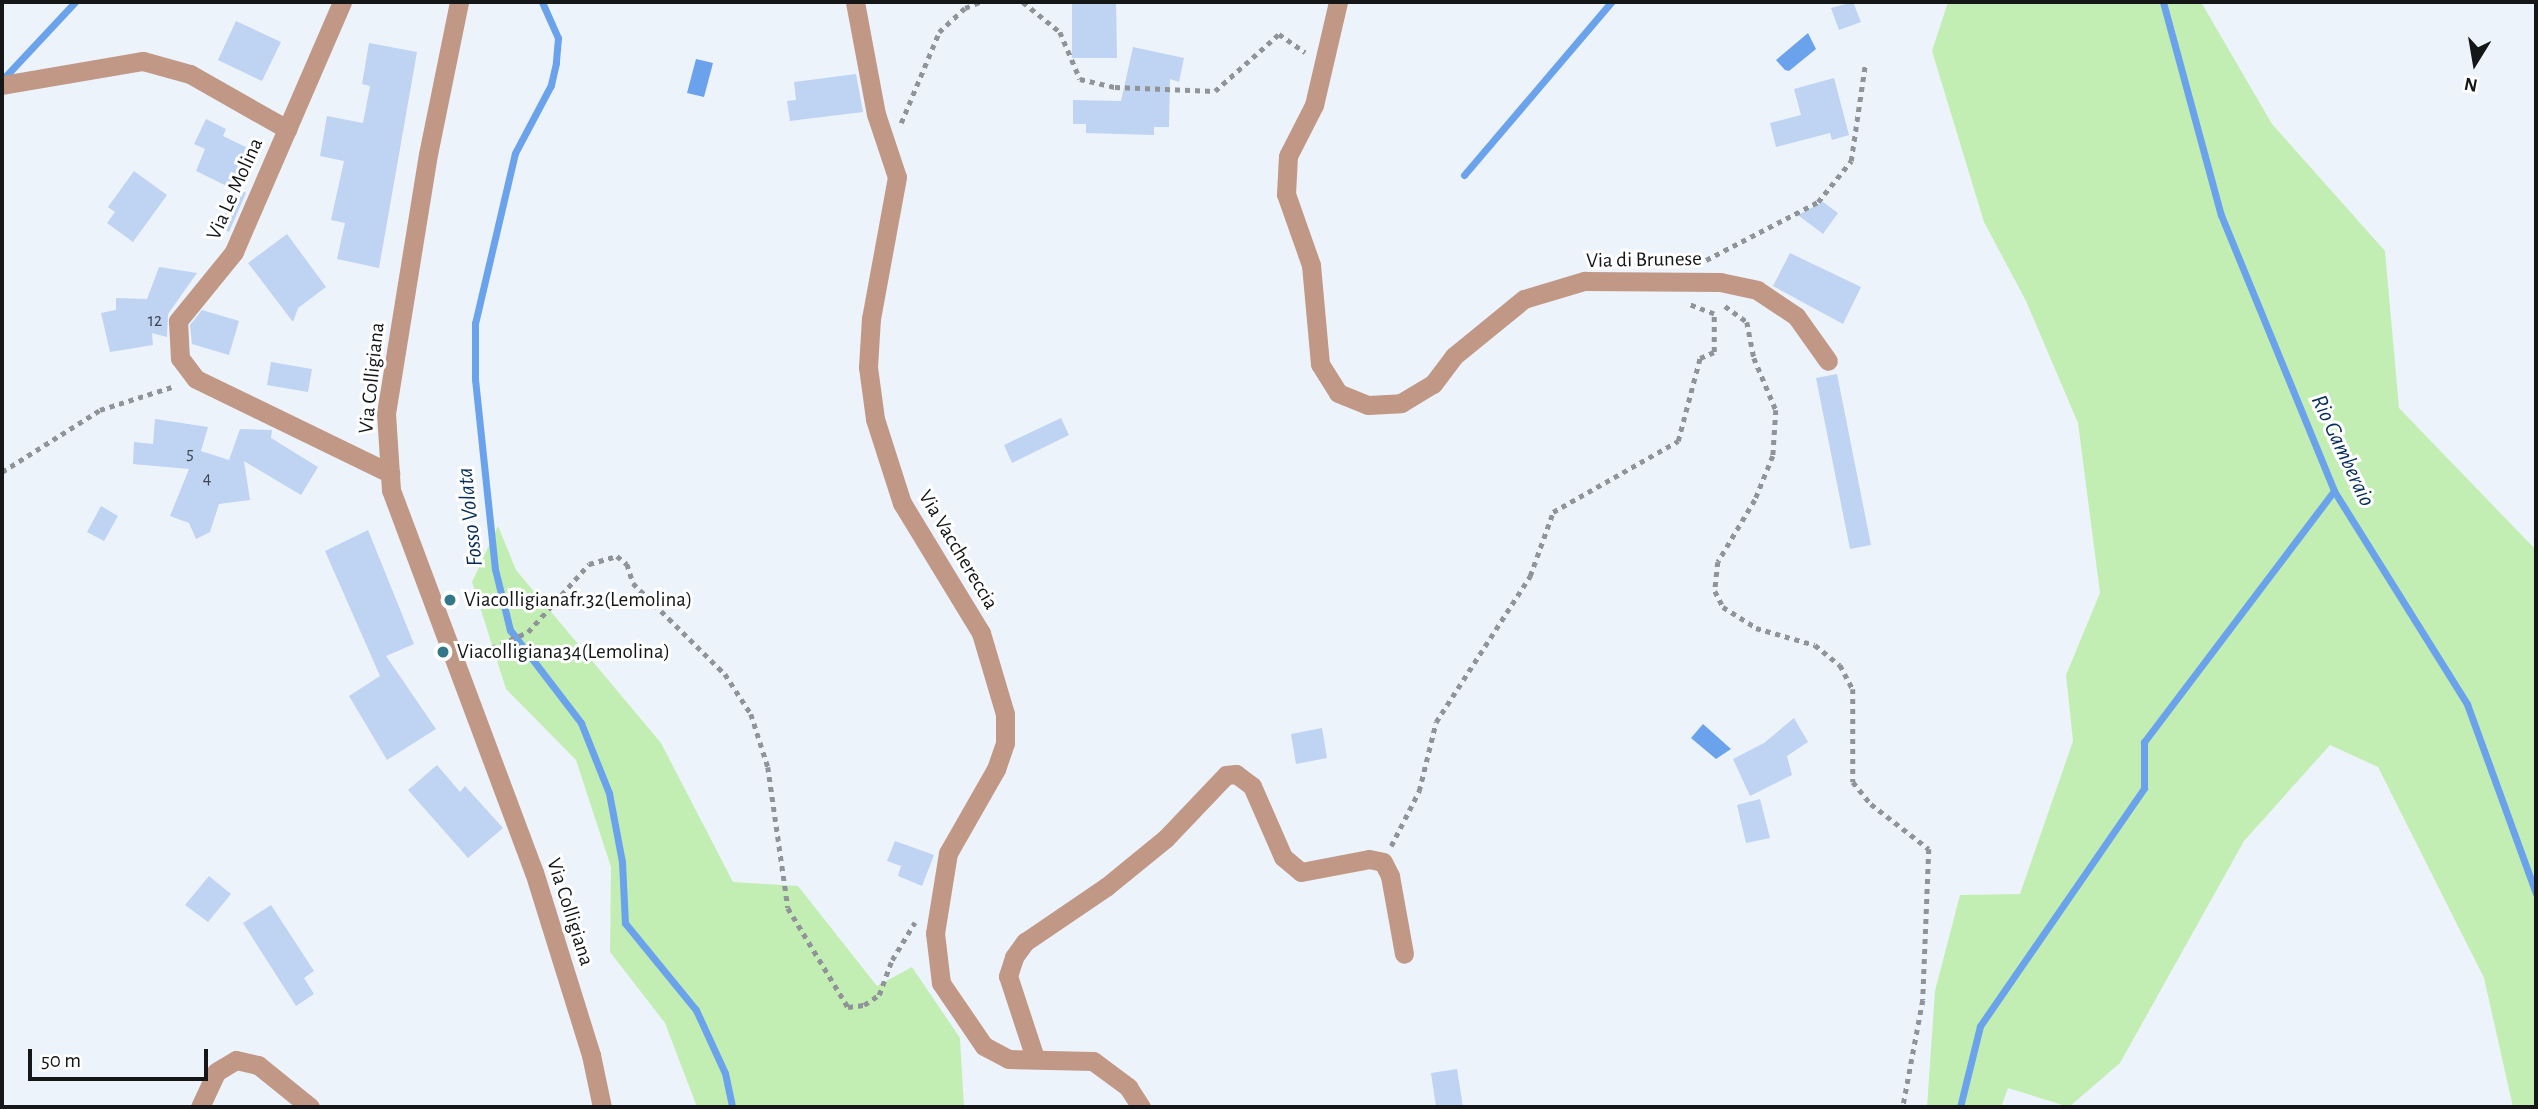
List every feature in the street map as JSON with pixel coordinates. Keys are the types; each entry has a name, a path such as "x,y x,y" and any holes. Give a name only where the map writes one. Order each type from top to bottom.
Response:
{"street":[{"name":"Via Le Molina","path":"196,379 180,358 178,321 234,252 342,2"},
{"name":"Via Colligiana","path":"459,2 388,400 390,473 403,526 538,884 591,1055 601,1107"},
{"name":"Via Vacchereccia","path":"855,2 876,114 892,154 897,177 871,318 868,367 875,419 902,503 981,633 1005,714 1005,743 996,769 948,853 935,933 941,983 957,1011 984,1046 1008,1059 1093,1061 1128,1087 1141,1107"},
{"name":"Via di Brunese","path":"1338,2 1331,44 1314,104 1288,156 1286,194 1311,265 1320,364 1338,393 1368,405 1401,403 1433,384 1454,356 1524,299 1584,281 1720,282 1757,290 1796,316 1828,361"},
{"path":"2,85 143,61 190,74 287,130"},
{"path":"196,379 390,473"},
{"path":"1035,1058 1008,976 1014,957 1025,942 1106,887 1166,838 1226,775 1236,774 1252,786 1283,857 1301,872 1369,859 1382,862 1390,876 1404,954"},
{"path":"200,1107 216,1072 236,1060 258,1065 310,1107"}],"path":[{"path":"892,154 923,61 939,32 965,8 980,2"},
{"path":"1023,2 1060,32 1080,79 1115,88 1215,91 1279,34 1307,54 1319,79"},
{"path":"1703,261 1818,202 1851,161 1865,65"},
{"path":"1716,299 1747,322 1754,358 1776,410 1773,456 1755,500 1718,562 1715,591 1723,607 1755,628 1815,645 1840,664 1853,689 1853,782 1871,804 1929,849 1923,1000 1903,1107"},
{"path":"1382,862 1419,791 1436,722 1530,576 1553,512 1678,442 1700,358 1714,352 1714,314 1678,300"},
{"path":"2,472 100,410 196,379"},
{"path":"456,663 528,632 589,564 617,556 627,564 634,583 725,674 751,714 768,767 788,908 848,1007 864,1005 879,995 892,960 915,921 941,897"}],"green space":[{"path":"1948,2 2201,2 2272,124 2385,251 2399,408 2536,550 2536,1107 2513,1107 2484,978 2378,767 2330,745 2244,841 2120,1063 2069,1107 2008,1088 2001,1107 1927,1107 1935,991 1960,895 2020,894 2073,741 2066,675 2100,593 2078,423 2026,301 1984,222 1932,51"},
{"path":"498,526 516,570 661,743 733,882 798,886 877,986 912,967 960,1038 964,1107 697,1107 665,1023 610,952 611,867 576,760 506,689 472,582"}],"water":[{"path":"1808,33 1816,49 1789,71 1785,70 1776,60"},
{"path":"696,59 713,63 704,97 687,93"},
{"path":"1703,724 1731,749 1716,759 1691,738"}],"building":[{"path":"1072,2 1116,2 1117,58 1072,58"},
{"path":"1853,2 1861,22 1839,30 1831,8"},
{"path":"236,21 281,42 262,81 218,60"},
{"path":"369,43 417,52 379,268 337,259 345,223 331,220 344,161 320,156 327,116 363,123 370,86 362,84"},
{"path":"1133,47 1184,58 1179,82 1170,79 1169,127 1154,127 1154,135 1086,133 1086,124 1073,124 1073,100 1121,101"},
{"path":"856,74 863,112 790,121 787,101 796,100 794,82"},
{"path":"1834,78 1849,135 1832,140 1830,133 1776,147 1770,123 1801,115 1794,89"},
{"path":"206,119 226,129 223,136 260,154 242,190 246,193 229,232 218,226 237,191 196,171 205,149 194,144"},
{"path":"134,171 167,195 133,242 107,223 115,212 108,207"},
{"path":"1823,202 1838,213 1823,234 1798,215"},
{"path":"287,234 326,287 298,308 293,322 248,263"},
{"path":"1790,253 1861,287 1843,324 1773,286"},
{"path":"159,267 197,273 168,314 167,337 152,333 153,345 110,352 101,313 116,310 116,298 147,299"},
{"path":"202,310 239,321 229,355 192,344 190,325"},
{"path":"271,362 312,369 308,392 267,385"},
{"path":"1837,374 1871,545 1850,549 1816,378"},
{"path":"1061,418 1069,435 1012,463 1004,445"},
{"path":"155,419 208,427 201,451 229,460 240,429 272,430 271,438 318,467 301,495 244,461 250,500 219,504 210,532 196,539 189,523 170,516 189,469 133,464 134,442 153,444"},
{"path":"101,506 118,516 104,541 87,532"},
{"path":"368,530 414,644 386,656 436,729 387,760 349,696 380,676 325,551"},
{"path":"1794,718 1808,742 1787,756 1792,775 1750,796 1733,759 1764,743"},
{"path":"1322,728 1327,758 1296,764 1291,734"},
{"path":"437,765 460,792 465,786 503,828 468,858 408,790"},
{"path":"1760,799 1770,838 1746,843 1737,805"},
{"path":"895,841 934,855 922,886 898,876 901,866 887,861"},
{"path":"209,876 231,894 208,922 185,905"},
{"path":"271,905 314,971 304,978 314,994 296,1006 243,923"},
{"path":"1457,1069 1463,1107 1436,1107 1431,1073"}],"waterway":[{"path":"2,80 75,2"},
{"name":"Fosso Volata","path":"542,2 558,38 556,63 551,85 515,153 475,323 475,379 495,569 510,630 581,723 609,793 622,862 625,923 696,1010 725,1073 732,1107"},
{"path":"1464,175 1611,2"},
{"name":"Rio Gamberaio","path":"2163,2 2221,215 2334,491 2467,704 2536,894"},
{"path":"1960,1107 1980,1026 2144,788 2144,742 2334,491"}],"place":[{"name":"Viacolligianafr.32(Lemolina)","path":"450,600"},
{"name":"Viacolligiana34(Lemolina)","path":"443,652"}]}
